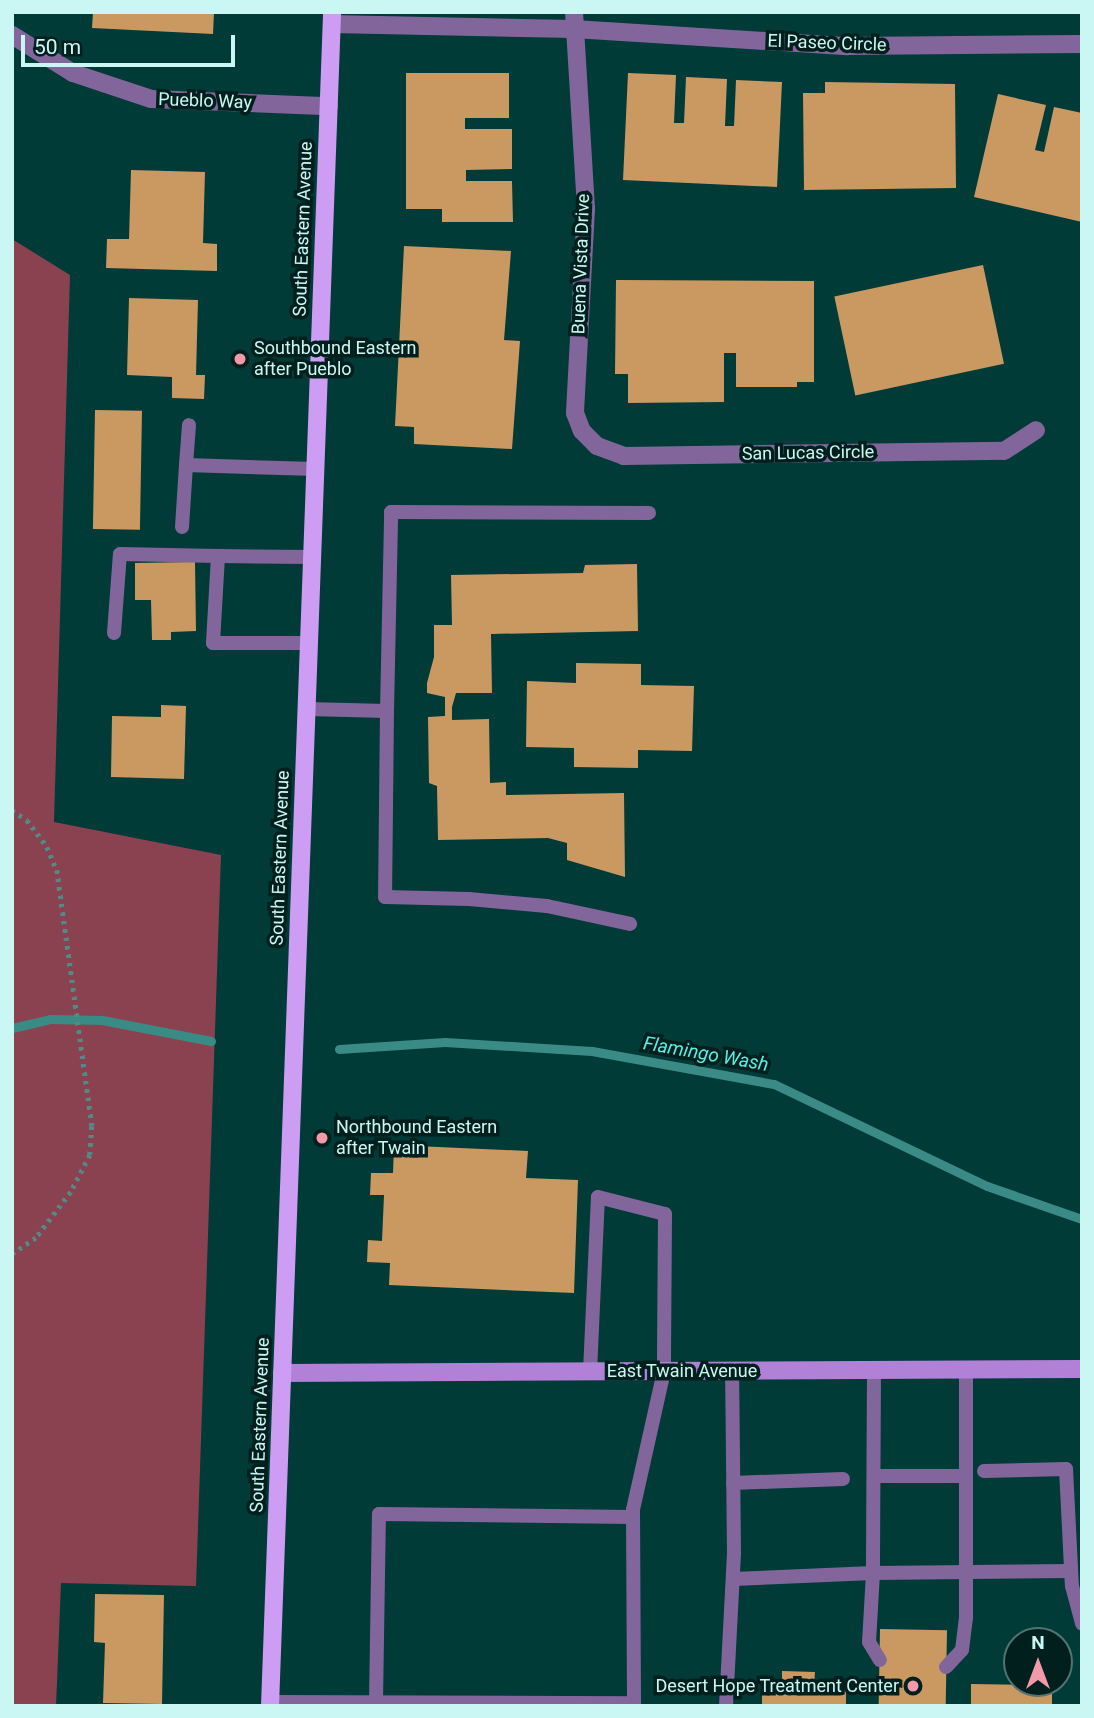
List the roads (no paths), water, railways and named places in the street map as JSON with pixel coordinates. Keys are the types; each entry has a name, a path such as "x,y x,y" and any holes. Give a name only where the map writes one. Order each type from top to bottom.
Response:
{"main road":[{"name":"South Eastern Avenue","path":"270,1704 332,18"}],"street":[{"name":"El Paseo Circle","path":"332,18 574,21 847,47 1082,44"},
{"name":"Buena Vista Drive","path":"574,21 586,209 575,413 582,431"},
{"name":"Pueblo Way","path":"12,35 73,73 150,99 329,106"},
{"name":"San Lucas Circle","path":"582,431 597,446 624,456 1004,451 1036,430"},
{"name":"East Twain Avenue","path":"282,1373 1082,1369"}],"lane":[{"path":"182,527 189,425"},
{"path":"186,465 316,469"},
{"path":"630,924 547,906 468,899 385,897 391,512 649,513"},
{"path":"114,633 120,554 313,557"},
{"path":"218,556 213,643 310,643"},
{"path":"307,709 387,710"},
{"path":"270,1704 376,1702 633,1705 633,1517 664,1371 665,1214 598,1197 590,1372"},
{"path":"874,1369 873,1573 869,1642 880,1660"},
{"path":"946,1667 962,1650 966,1618 966,1369"},
{"path":"726,1706 733,1579 732,1371"},
{"path":"984,1471 1066,1469 1071,1571 1082,1625"},
{"path":"874,1476 965,1476"},
{"path":"733,1483 842,1479"},
{"path":"376,1702 379,1514 633,1517"},
{"path":"733,1579 873,1573 1071,1571"}],"waterway":[{"name":"Flamingo Wash","path":"12,1028 50,1019 102,1020 211,1041"},
{"name":"Flamingo Wash","path":"339,1049 445,1042 592,1051 774,1084 987,1186 1082,1219"}],"place":[{"name":"Southbound Eastern after Pueblo","path":"240,359"},
{"name":"Northbound Eastern after Twain","path":"322,1138"},
{"name":"Desert Hope Treatment Center","path":"913,1686"}]}
